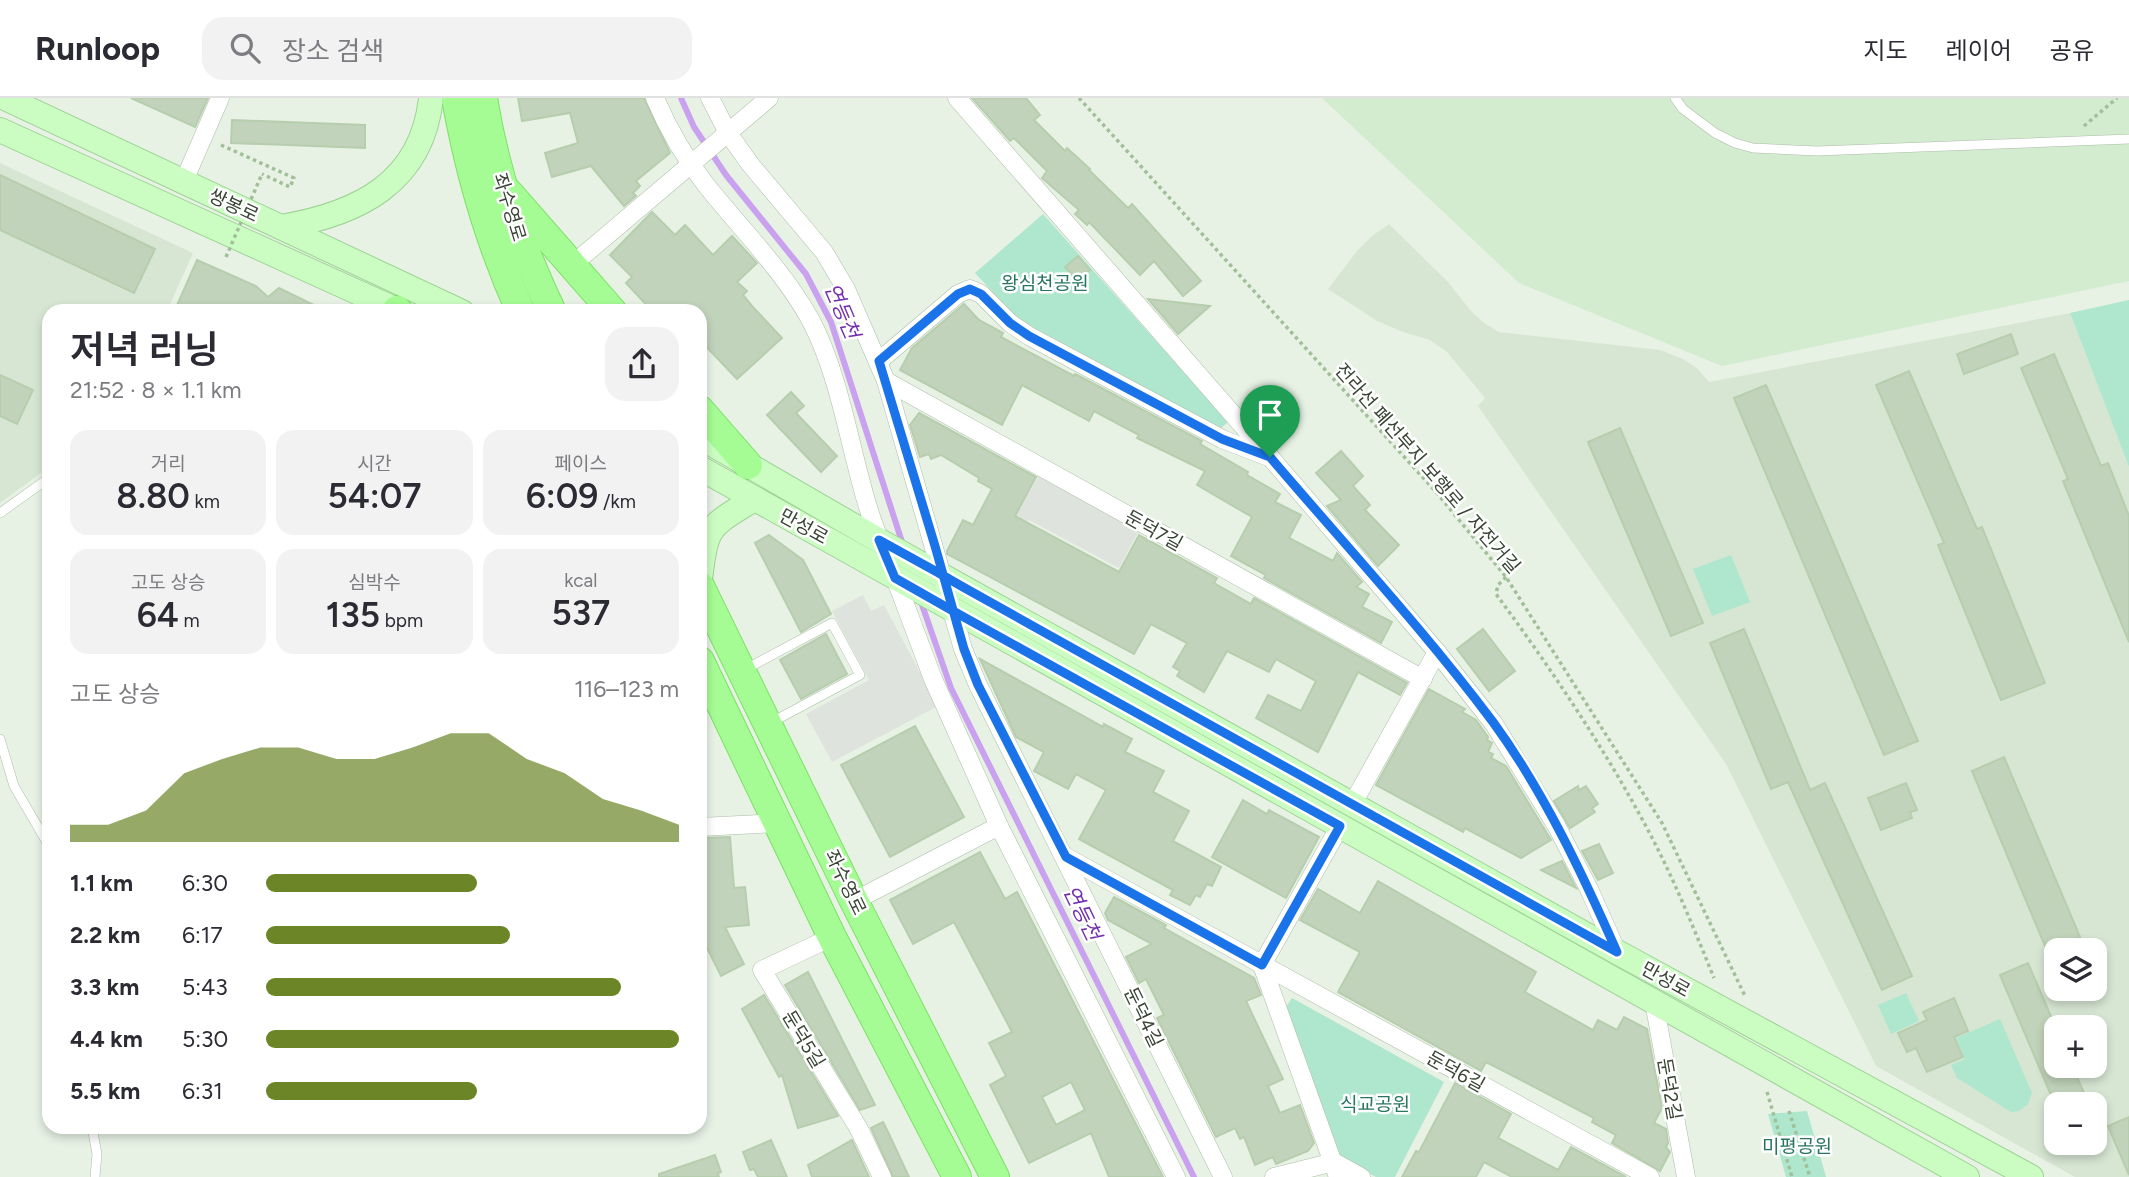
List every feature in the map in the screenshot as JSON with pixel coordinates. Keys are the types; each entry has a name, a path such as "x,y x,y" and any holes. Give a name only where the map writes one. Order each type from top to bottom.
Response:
{"main road":[{"name":"좌수영로","path":"456,98 494,247 518,304"},
{"name":"좌수영로","path":"483,98 502,185 519,240 548,304"},
{"path":"502,185 606,304"},
{"path":"707,418 748,465"},
{"name":"좌수영로","path":"707,601 855,901 993,1170"},
{"name":"좌수영로","path":"707,676 832,937 958,1177"},
{"path":"958,1177 993,1170"}],"street":[{"name":"쌍봉로","path":"5,98 446,304"},
{"path":"193,218 194,186 203,136 220,98"},
{"path":"281,227 332,216 374,195 394,180 421,144 431,98"},
{"path":"655,98 668,127 690,164 776,268 810,320 831,376 882,542 901,581 933,679 999,826 1176,1177"},
{"path":"710,98 728,133 750,164 824,252 836,271 879,361 964,649 978,685 1066,857"},
{"path":"572,265 769,98"},
{"path":"957,98 1270,457 1437,652 1494,724 1526,774 1589,888 1617,952"},
{"name":"쌍봉로","path":"0,130 383,304"},
{"path":"879,361 958,294 970,289 981,294 1010,323 1029,336 1222,439 1270,457"},
{"name":"둔덕7길","path":"886,381 1423,678"},
{"name":"만성로","path":"707,441 882,542 1617,952 2031,1177"},
{"name":"만성로","path":"707,472 1967,1177"},
{"path":"707,537 719,522 754,499"},
{"path":"1353,803 1437,652"},
{"path":"707,827 778,823"},
{"path":"855,901 999,826"},
{"path":"1336,1170 1262,965 1340,826"},
{"name":"둔덕6길","path":"1066,857 1650,1177"},
{"name":"둔덕4길","path":"1066,857 1223,1177"},
{"name":"둔덕5길","path":"832,937 762,970 859,1129 882,1177"},
{"name":"둔덕2길","path":"1654,1002 1686,1177"},
{"path":"1274,1177 1336,1170 1361,1177"}],"lane":[{"path":"1675,98 1697,121 1715,133 1734,143 1753,148 1817,151 2129,139"},
{"path":"0,513 42,483"},
{"path":"741,671 832,623 860,675 767,725"},
{"path":"0,739 14,786 42,834"},
{"path":"93,1134 97,1154 95,1177"}],"path":[{"name":"전라선 폐선부지 보행로 / 자전거길","path":"1079,98 1436,492 1506,578 1662,822 1735,973"},
{"path":"2067,141 2117,98"},
{"path":"203,136 294,178 290,187 262,174 226,257"},
{"path":"1506,578 1497,585 1496,594 1543,658 1649,833 1694,928 1728,1013"},
{"path":"1758,1060 1792,1177"},
{"path":"1789,1111 1810,1177"}],"shaded area":[{"path":"1322,98 2129,98 2129,281 1722,366 1519,283"},
{"path":"0,163 193,253 170,304 42,304 42,472 0,503"},
{"path":"1389,224 1448,282 1471,311 1499,332 1660,350 1683,359 1698,369 1709,382 2070,313 2129,467 2129,1177 2075,1177 1876,1066 1726,764 1478,406 1485,398 1447,352 1430,340 1377,321 1328,289 1357,251"},
{"path":"1040,473 1141,527 1119,568 1029,520 1016,542 1007,502 1020,509"},
{"path":"863,595 871,611 884,605 938,706 832,762 806,714 869,680 832,611"}],"green space":[{"name":"왕심천공원","path":"1043,214 1228,422 1220,429 1018,319 975,273"},
{"path":"2129,300 2129,467 2070,313"},
{"path":"1731,555 1750,602 1712,616 1693,569"},
{"path":"1906,993 1919,1021 1891,1034 1878,1005"},
{"name":"식교공원","path":"1292,998 1444,1082 1395,1177 1376,1177 1340,1158 1286,1007"},
{"path":"2000,1019 2032,1093 2028,1104 2019,1111 2011,1112 1957,1078 1951,1065 1965,1059 1956,1038"},
{"name":"미평공원","path":"1807,1111 1826,1177 1786,1177 1768,1114"}],"building":[{"path":"131,98 208,98 195,127"},
{"path":"518,98 644,98 670,153 636,181 640,186 633,193 636,196 624,206 591,166 552,177 545,153 578,143 570,113 522,121"},
{"path":"972,98 1026,98 1040,115 1034,120 1065,151 1067,148 1090,169 1128,208 1132,204 1201,281 1183,296 1154,261 1140,275 1089,222 1087,225 1075,214 1079,210 1042,178 1047,171 1014,138 1010,141"},
{"path":"232,120 365,125 365,148 231,143"},
{"path":"0,175 155,249 134,293 0,230"},
{"path":"652,212 675,235 685,225 713,255 732,236 757,263 737,282 747,291 743,295 782,338 737,379 707,347 707,304 646,304 626,283 632,277 610,255"},
{"path":"1078,256 1090,270 1077,280 1065,267"},
{"path":"197,260 256,286 268,297 279,288 312,304 178,304"},
{"path":"1148,299 1210,306 1178,334"},
{"path":"964,304 979,320 1003,333 1001,337 1202,441 1200,444 1280,494 1275,502 1301,515 1289,538 1333,561 1337,553 1362,582 1356,587 1369,594 1362,607 1392,622 1381,643 1264,578 1266,575 1231,556 1252,517 1197,485 1205,471 1137,438 1139,435 1094,411 1089,421 1022,385 1002,425 900,370 912,348"},
{"path":"2011,334 2018,354 1964,374 1957,354"},
{"path":"2054,354 2101,466 2108,463 2129,516 2129,642 2063,481 2068,479 2021,368"},
{"path":"1909,371 1977,529 1982,527 2045,683 2001,700 1938,545 1944,543 1876,385"},
{"path":"0,375 33,390 17,424 0,416"},
{"path":"1766,385 1918,741 1884,755 1734,398"},
{"path":"791,392 804,406 796,413 837,456 821,472 767,415"},
{"path":"919,413 1036,477 1015,516 1119,572 1139,535 1217,578 1214,583 1251,604 1254,598 1407,683 1400,695 1358,672 1318,752 1256,718 1268,695 1301,711 1316,681 1276,659 1269,672 1227,651 1204,692 1177,676 1180,671 1173,667 1187,643 1151,624 1134,654 947,554 963,520 973,525 992,489 941,455 931,459 929,454 920,457 910,425"},
{"path":"1620,428 1703,623 1671,636 1588,442"},
{"path":"1341,451 1363,476 1353,486 1370,505 1365,510 1399,545 1378,566 1327,506 1341,500 1316,473"},
{"path":"769,535 803,560 831,614 801,632 755,543"},
{"path":"1483,629 1515,671 1489,691 1457,649"},
{"path":"1744,629 1810,790 1825,783 1912,976 1882,990 1788,782 1771,789 1710,643"},
{"path":"826,634 847,674 801,699 780,660"},
{"path":"980,659 1103,727 1104,724 1132,739 1125,752 1164,771 1153,792 1189,811 1173,841 1221,867 1212,886 1207,884 1200,897 1196,895 1190,905 1170,895 1173,890 1079,839 1106,790 1076,774 1068,789 1034,771 1044,752 1016,737"},
{"path":"1429,689 1465,709 1462,712 1476,720 1488,737 1487,740 1492,743 1488,752 1493,754 1491,758 1506,766 1551,840 1521,858 1465,828 1463,832 1376,785"},
{"path":"915,726 964,817 890,857 841,765"},
{"path":"2004,757 2080,937 2044,938 2044,944 1972,771"},
{"path":"1906,783 1917,810 1910,812 1912,818 1881,830 1868,798"},
{"path":"1578,786 1579,790 1586,786 1598,804 1592,808 1595,812 1570,828 1554,801"},
{"path":"1243,800 1267,814 1269,810 1319,837 1286,898 1212,857"},
{"path":"730,837 734,888 745,887 749,925 725,927 744,964 721,976 707,948 707,838"},
{"path":"1599,844 1613,873 1598,880 1582,851"},
{"path":"980,852 1005,899 1017,892 1163,1177 1109,1177 1091,1133 1029,1163 990,1085 1006,1076 989,1043 1012,1032 954,922 913,944 890,900","holes":["1071,1082 1085,1110 1056,1125 1042,1097"]},
{"path":"1562,861 1576,888 1541,870"},
{"path":"1378,881 1536,972 1525,992 1593,1030 1598,1020 1617,1030 1624,1017 1647,1029 1662,1108 1654,1123 1666,1129 1666,1147 1670,1152 1660,1171 1612,1143 1616,1135 1592,1122 1594,1118 1486,1062 1481,1071 1338,992 1360,952 1300,920 1318,889 1360,913"},
{"path":"1114,897 1254,978 1261,995 1246,1001 1283,1079 1268,1086 1280,1113 1300,1105 1314,1143 1308,1151 1276,1164 1273,1157 1255,1165 1244,1137 1240,1139 1235,1128 1216,1137 1157,1018 1164,1015 1146,979 1139,983 1126,957 1152,944 1108,920 1105,913"},
{"path":"2028,963 2050,1015 2044,1015 2044,1078 2077,1078 2084,1092 2050,1092 2000,975"},
{"path":"808,972 875,1105 860,1110 785,985"},
{"path":"764,995 838,1116 798,1128 782,1075 779,1077 742,1009"},
{"path":"1954,998 1968,1031 1954,1037 1963,1057 1927,1072 1916,1048 1907,1052 1898,1033 1927,1020 1923,1012"},
{"path":"1455,1083 1511,1114 1498,1138 1558,1170 1571,1147 1626,1177 1512,1177 1484,1162 1476,1177 1402,1177 1416,1151 1419,1152"},
{"path":"2129,1117 2129,1175 2108,1126"},
{"path":"883,1122 909,1177 893,1177 871,1128"},
{"path":"771,1140 787,1177 758,1177 754,1169 750,1170 743,1152"},
{"path":"852,1140 869,1177 812,1177 808,1165"},
{"path":"715,1155 721,1172 718,1173 719,1177 659,1177 659,1174"}],"waterway":[{"name":"연등천","path":"681,98 694,127 726,175 806,274 831,322 903,545"},
{"name":"연등천","path":"920,599 951,688 1194,1177"}],"route":[{"path":"1270,457 1222,439 1029,336 1010,323 981,294 970,289 958,294 879,361 944,576 953,611 964,649 978,685 1066,857 1262,965 1340,826 953,611 895,578 879,540 937,572 944,576 963,587 1353,803 1617,952 1589,888 1556,825 1494,724 1437,652 1270,457"}]}
